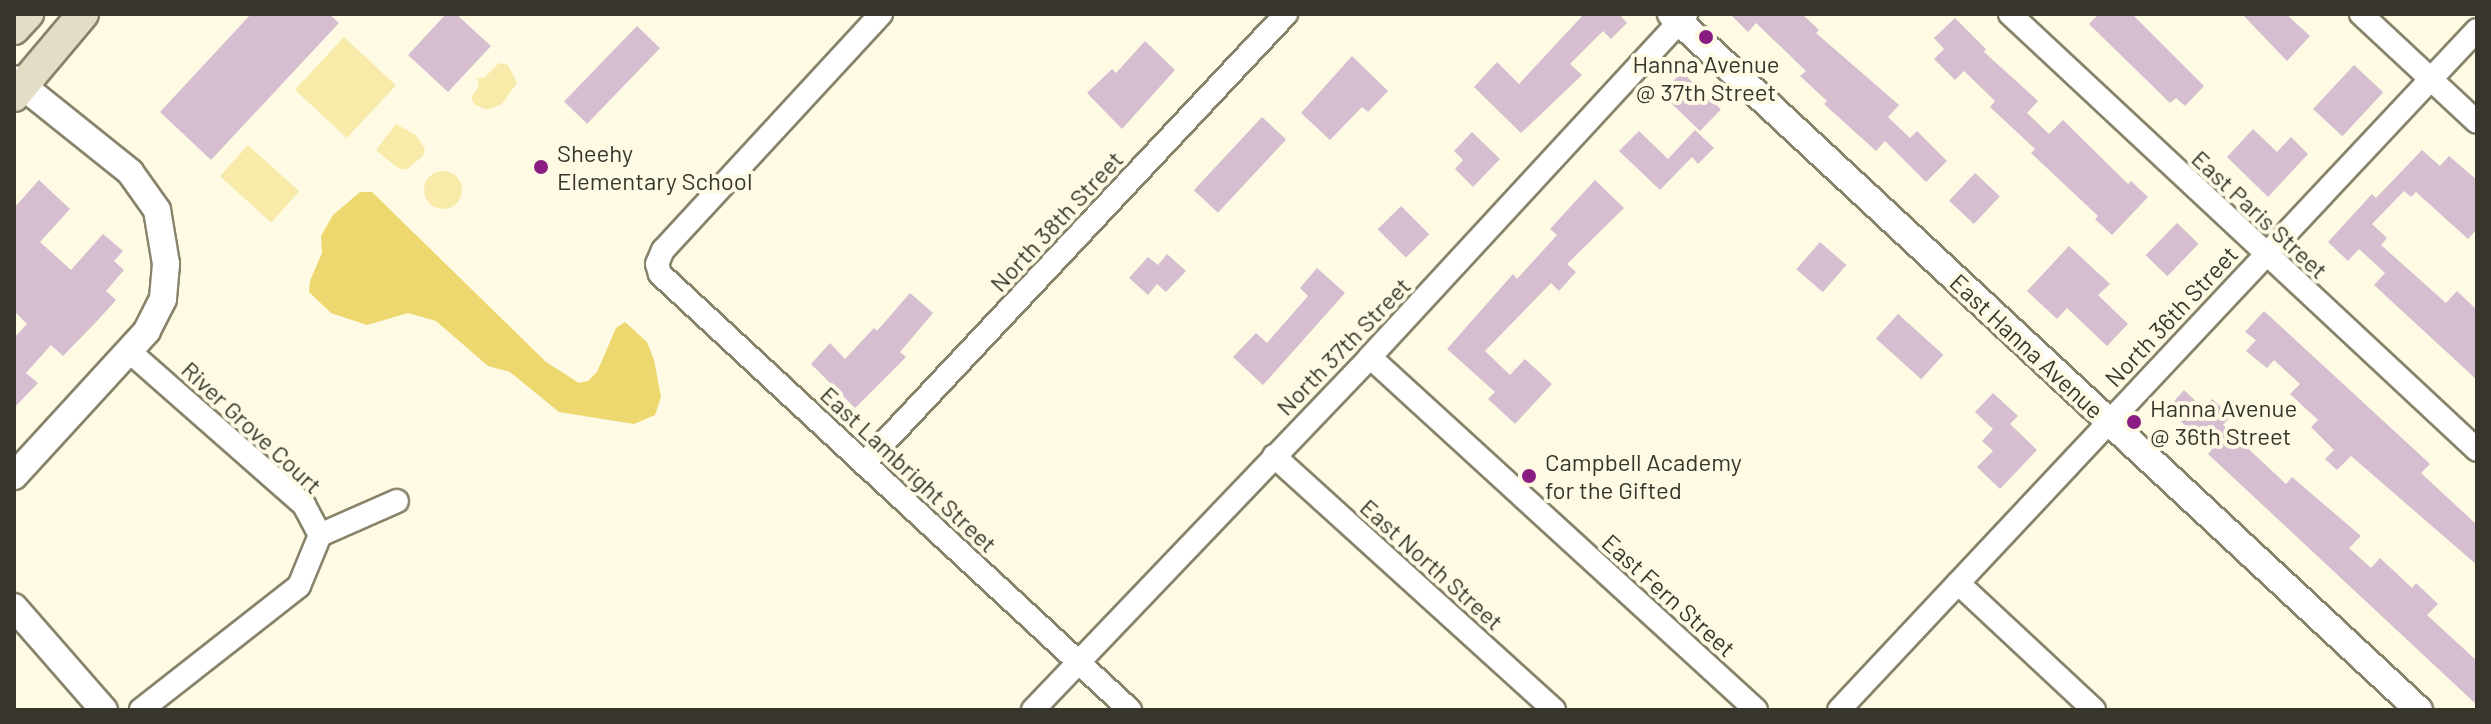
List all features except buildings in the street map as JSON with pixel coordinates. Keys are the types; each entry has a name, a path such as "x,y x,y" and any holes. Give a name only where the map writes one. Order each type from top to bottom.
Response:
{"main road":[{"path":"14,29 28,14"},
{"path":"16,87 83,14"}],"street":[{"name":"East Lambright Street","path":"881,14 663,250 657,264 660,274 1130,710"},
{"name":"North 38th Street","path":"864,464 1286,14"},
{"name":"East Paris Street","path":"2010,14 2477,450"},
{"path":"2361,14 2477,122"},
{"name":"North 37th Street","path":"1033,710 1370,357 1678,16"},
{"name":"East Hanna Avenue","path":"1678,16 2419,710"},
{"name":"North 36th Street","path":"1839,710 2477,30"},
{"path":"14,476 147,331 163,299 166,264 157,210 130,172 16,87"},
{"name":"River Grove Court","path":"130,352 304,505 320,535"},
{"name":"East Fern Street","path":"1370,357 1756,710"},
{"name":"East North Street","path":"1274,456 1554,710"},
{"path":"141,710 299,586 320,535 397,501"},
{"path":"1958,583 2094,710"},
{"path":"14,607 104,710"}],"shaded area":[{"path":"344,37 396,85 347,138 295,90"},
{"path":"499,63 508,65 517,83 502,104 488,110 475,105 471,98 479,86 477,79 485,77"},
{"path":"396,124 416,135 425,149 423,156 407,169 399,169 376,150"},
{"path":"248,145 299,191 271,222 220,176"},
{"path":"443,171 456,177 462,190 456,203 443,209 430,203 424,190 430,177"},
{"path":"360,192 372,192 546,362 579,383 588,381 597,372 616,328 625,322 647,342 654,360 661,397 655,415 634,424 559,412 510,372 488,366 436,321 408,313 367,325 331,313 309,292 310,281 322,253 321,236 333,215"}],"place":[{"name":"Hanna Avenue @ 37th Street","path":"1706,37"},
{"name":"Sheehy Elementary School","path":"541,167"},
{"name":"Hanna Avenue @ 36th Street","path":"2134,422"},
{"name":"Campbell Academy for the Gifted","path":"1529,476"}]}
